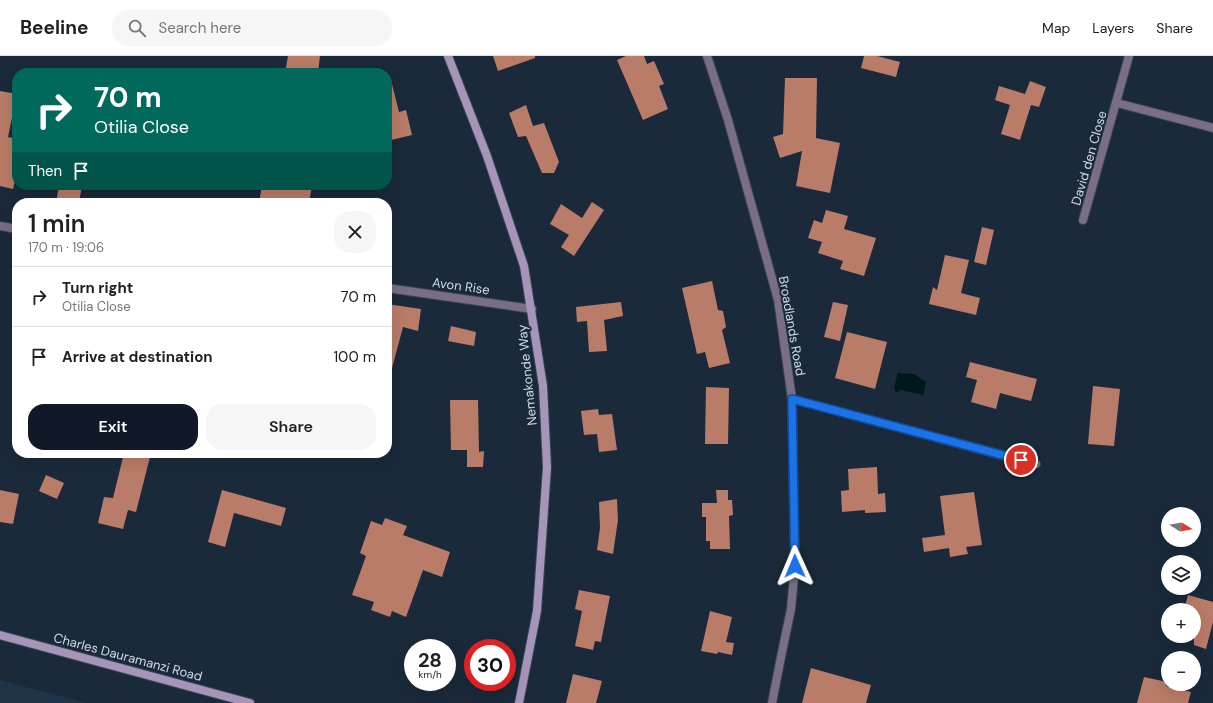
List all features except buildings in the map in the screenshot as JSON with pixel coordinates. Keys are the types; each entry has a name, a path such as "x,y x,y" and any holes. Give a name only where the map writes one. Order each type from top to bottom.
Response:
{"street":[{"name":"Nemakonde Way","path":"448,56 487,156 524,266 532,308 543,386 547,467 537,611 519,703"},
{"name":"Broadlands Road","path":"707,56 728,120 778,300 792,399 795,566 791,609 772,703"},
{"name":"David den Close","path":"1083,220 1117,104 1129,56"},
{"name":"David den Close","path":"1117,104 1213,128"},
{"path":"0,226 12,228"},
{"name":"Avon Rise","path":"392,289 532,308"},
{"path":"792,399 1036,464"},
{"name":"Charles Dauramanzi Road","path":"0,635 250,703"}],"shaded area":[{"path":"898,373 914,374 926,382 923,395 901,390 896,393 894,387"},
{"path":"0,680 86,703 0,703"}],"route":[{"path":"795,566 792,399 1021,460"}]}
